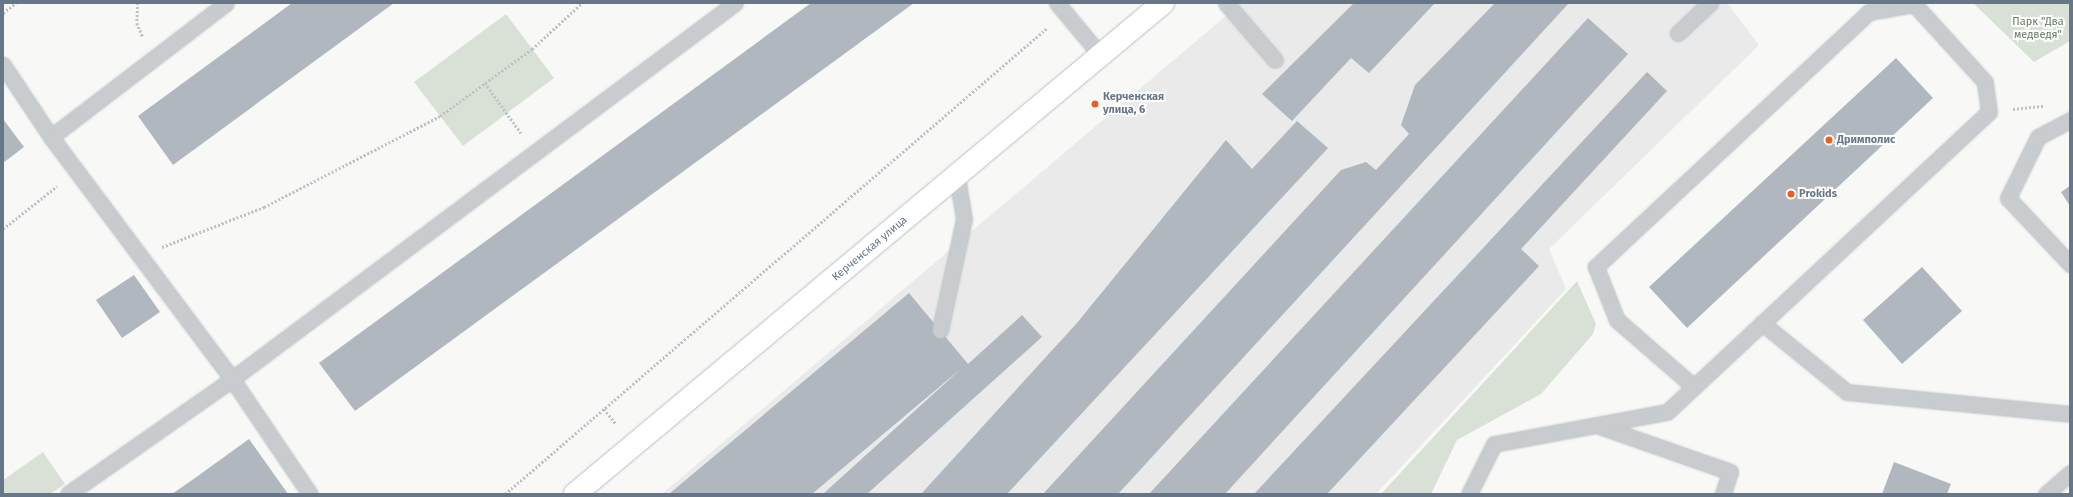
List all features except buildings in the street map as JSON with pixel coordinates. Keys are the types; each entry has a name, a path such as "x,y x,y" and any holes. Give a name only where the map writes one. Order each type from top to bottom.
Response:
{"street":[{"name":"Керченская улица","path":"575,494 1102,57 1163,3"}],"lane":[{"path":"51,137 226,3"},
{"path":"68,494 232,379 735,3"},
{"path":"1226,3 1275,60"},
{"path":"1678,33 1710,3"},
{"path":"1469,494 1494,444 1667,412 1989,112 1985,82 1914,4 1869,12 1596,267 1617,320 1694,386"},
{"path":"1061,8 1102,57"},
{"path":"3,65 51,137 138,256 232,379 310,494"},
{"path":"2070,120 2038,137 2008,198 2070,264"},
{"path":"940,330 964,219 957,176"},
{"path":"1762,323 1847,392 2070,414"},
{"path":"1597,425 1730,472 1723,494"},
{"path":"2046,494 2070,473"}],"path":[{"path":"3,13 16,3"},
{"path":"138,3 137,23 153,59"},
{"path":"138,256 264,207 440,116 532,49 582,3"},
{"path":"505,494 1061,8"},
{"path":"485,83 534,153"},
{"path":"1989,112 2048,105"},
{"path":"3,229 76,170"}],"shaded area":[{"path":"1241,3 1727,3 1759,45 1549,249 1566,289 1376,494 662,494"}],"green space":[{"name":"Парк \"Два медведя\"","path":"1973,3 2070,3 2070,41 2034,62"},
{"path":"506,14 554,78 463,146 414,82"},
{"path":"1577,281 1596,324 1593,334 1541,394 1457,440 1431,494 1381,494"},
{"path":"43,452 65,484 50,494 3,494 3,480"}],"place":[{"name":"Керченская улица, 6","path":"1095,104"},
{"name":"Дримполис","path":"1829,140"},
{"name":"Prokids","path":"1791,194"}]}
